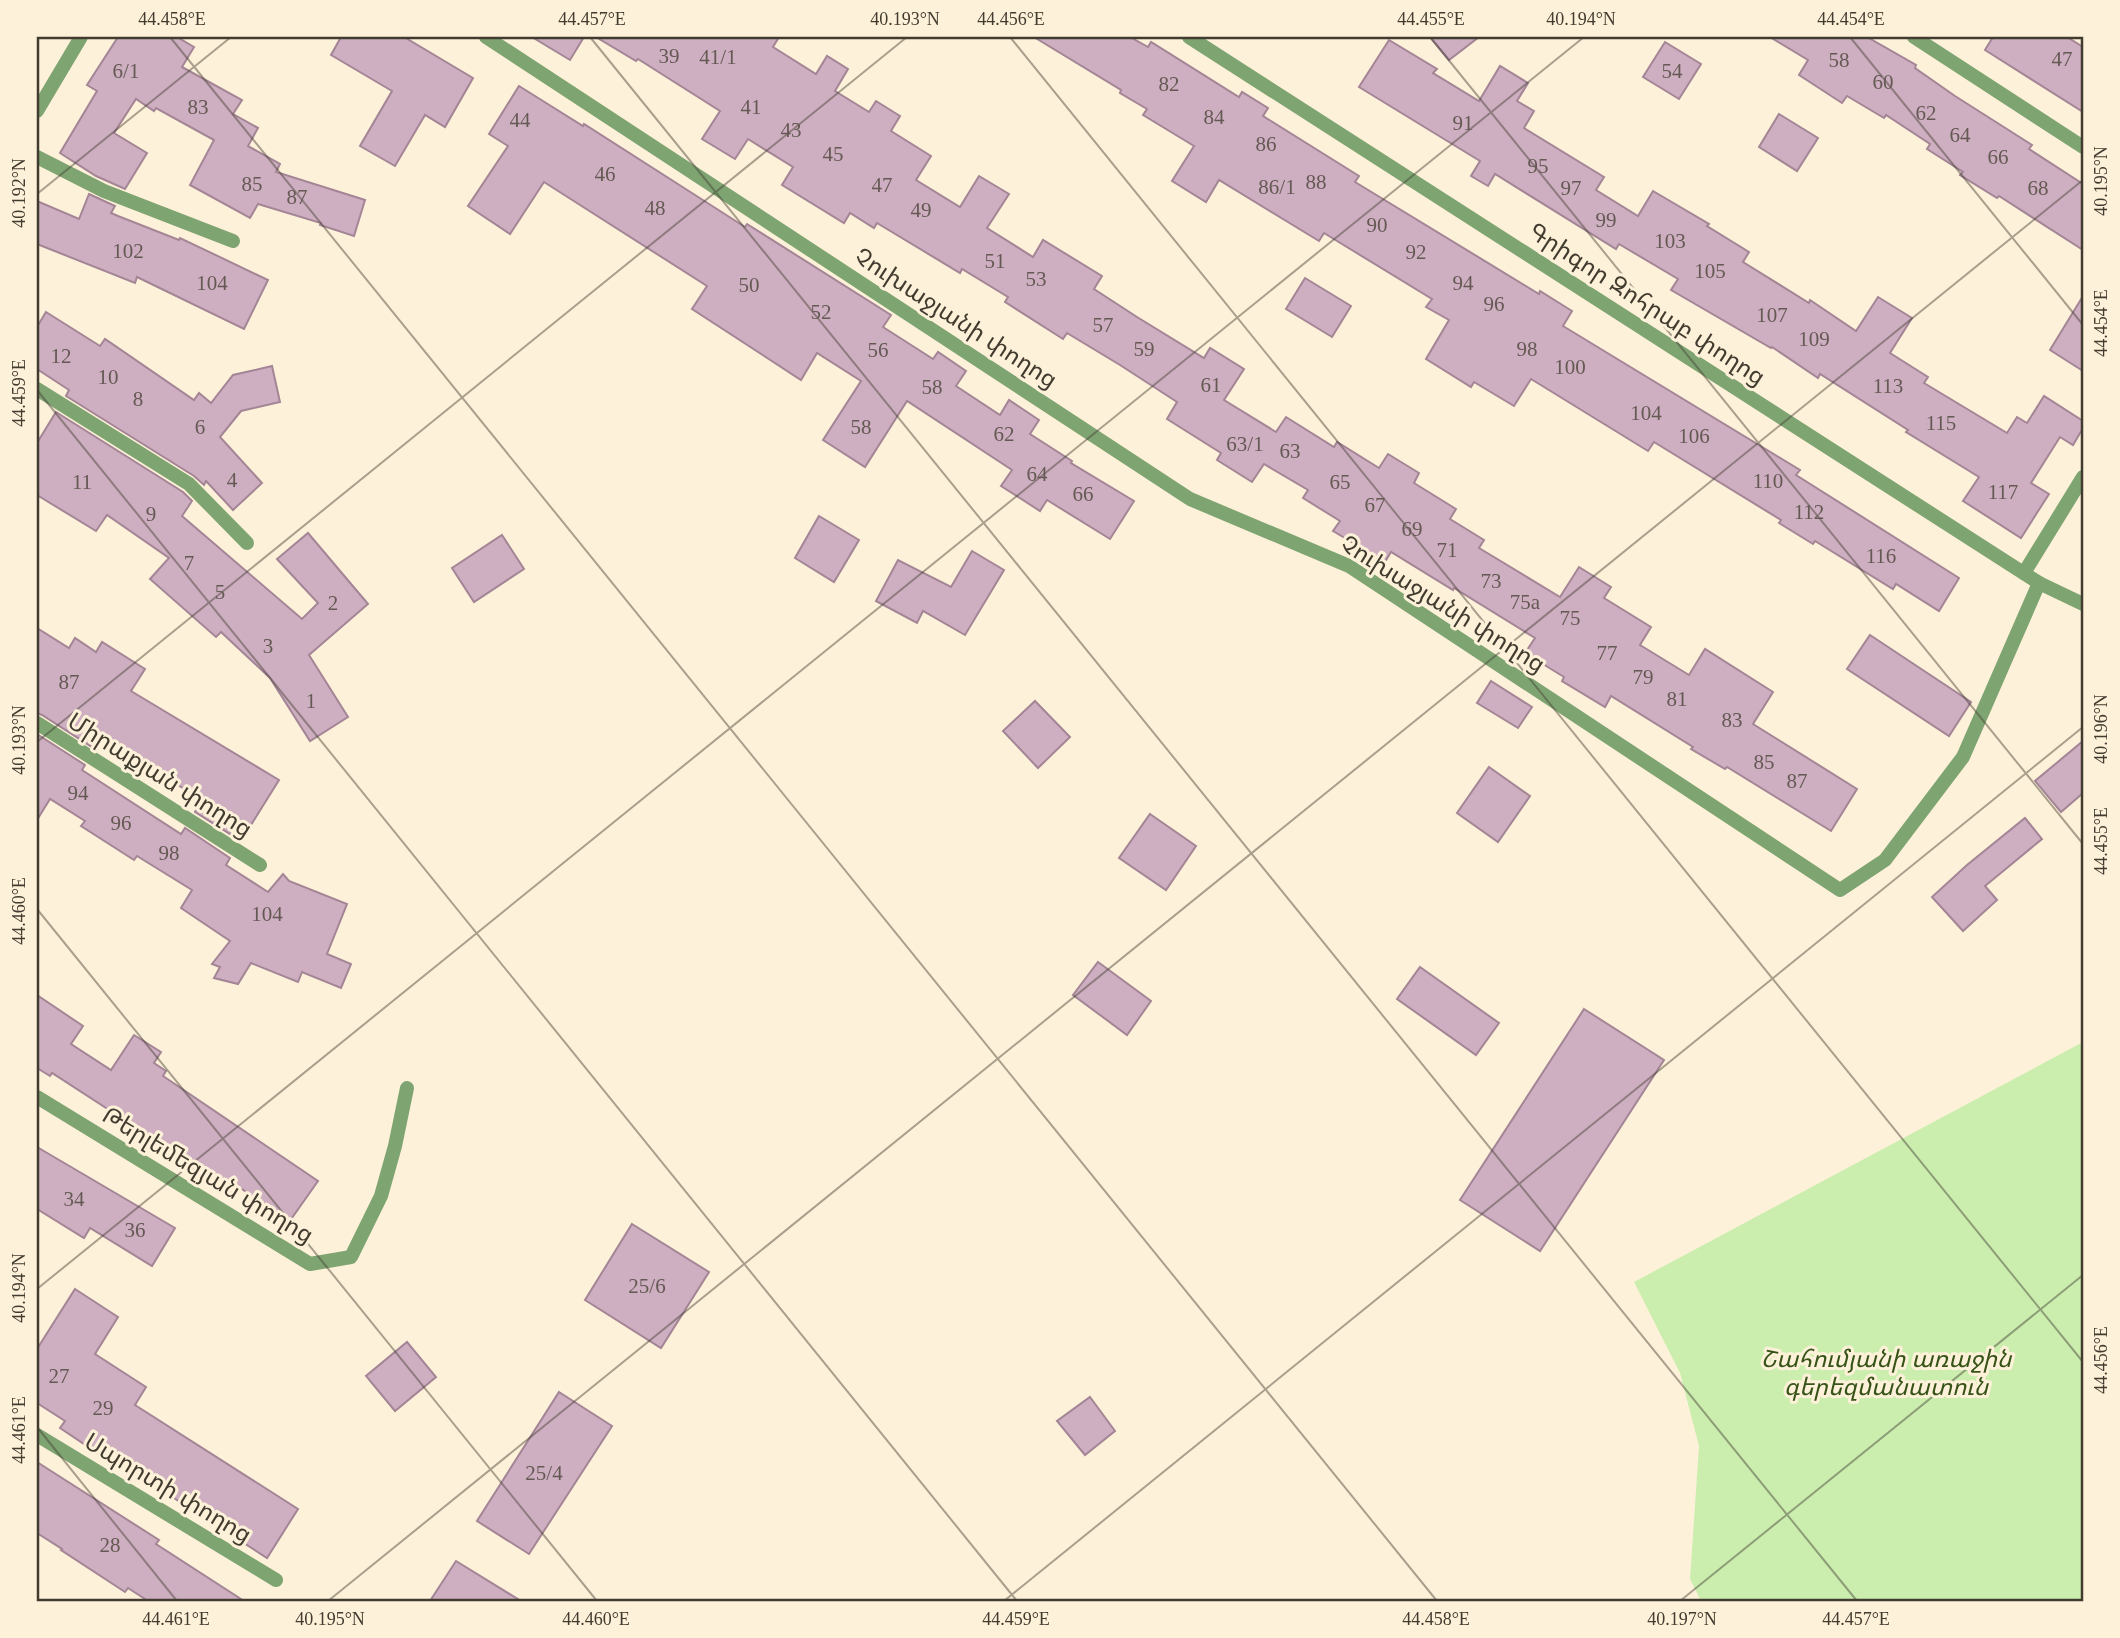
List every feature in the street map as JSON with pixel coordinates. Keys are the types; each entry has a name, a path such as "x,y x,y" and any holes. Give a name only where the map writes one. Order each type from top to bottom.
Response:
{"street":[{"path":"37,111 81,37"},
{"name":"Չուխաջյանի փողոց","path":"486,37 1190,499 1349,566 1840,890 1885,860 1963,757 2039,583"},
{"name":"Գրիգոր Զոհրաբ փողոց","path":"1189,37 2039,583 2083,604"},
{"path":"1914,37 2083,147"},
{"path":"37,157 104,191 233,241"},
{"path":"37,389 189,484 247,543"},
{"path":"2024,573 2083,477"},
{"name":"Միրաքյան փողոց","path":"37,723 260,865"},
{"name":"Թերլեմեզյան փողոց","path":"37,1097 310,1264 351,1256 381,1196 396,1146 407,1088"},
{"name":"Սպորտի փողոց","path":"37,1435 276,1580"}],"green space":[{"name":"Շահումյանի առաջին գերեզմանատուն","path":"2083,1042 2083,1601 1701,1601 1690,1579 1699,1446 1680,1373 1634,1282"}],"building":[{"path":"118,37 177,37 194,47 182,67 242,100 233,114 258,128 248,146 280,164 276,172 365,200 354,236 258,204 250,218 190,185 214,140 156,108 154,111 136,99 114,133 147,153 125,189 96,176 60,153 97,91 87,85"},
{"path":"341,37 404,37 473,78 445,127 425,115 395,166 360,146 392,91 331,55"},
{"path":"532,37 584,37 570,60"},
{"path":"596,37 779,37 773,47 816,74 827,56 848,69 835,91 869,112 876,101 900,116 891,131 931,156 916,180 960,207 979,176 1009,194 987,228 1033,257 1043,240 1102,276 1094,289 1137,317 1204,358 1210,348 1244,369 1224,400 1276,432 1286,417 1334,447 1337,442 1379,468 1388,454 1419,473 1414,483 1456,509 1450,519 1484,540 1479,548 1560,597 1579,567 1611,587 1604,598 1651,627 1640,645 1689,675 1705,649 1773,692 1753,724 1857,789 1831,831 1727,767 1725,769 1691,749 1693,747 1611,696 1605,707 1562,681 1564,677 1525,653 1535,638 1391,552 1385,562 1333,531 1340,521 1303,498 1308,490 1264,464 1252,482 1217,460 1221,453 1167,419 1177,402 1120,365 1067,333 1063,339 1005,302 1008,297 962,269 960,273 877,223 874,228 850,213 844,223 782,185 793,167 748,139 735,159 702,139 720,111 638,59 636,61"},
{"path":"1034,37 1130,37 1148,47 1151,42 1239,97 1242,92 1268,108 1263,116 1359,176 1355,182 1539,294 1540,291 1572,311 1563,326 1800,470 1796,475 1959,578 1939,611 1896,584 1893,589 1815,541 1813,544 1779,523 1781,520 1654,442 1648,451 1531,379 1514,406 1474,382 1471,387 1426,359 1449,320 1426,307 1432,299 1324,233 1319,241 1219,180 1206,202 1172,181 1194,146 1143,115 1147,109 1120,93 1121,90"},
{"path":"1430,37 1479,37 1449,60"},
{"path":"1770,37 1867,37 1916,65 1915,68 2032,145 2029,149 2083,184 2083,250 1999,196 1997,198 1960,175 1963,172 1927,149 1930,144 1886,115 1884,118 1847,96 1842,103 1799,75 1808,60"},
{"path":"1993,37 2067,37 2083,47 2083,112 1985,50"},
{"path":"1389,40 1437,69 1433,73 1479,101 1500,66 1528,83 1517,101 1534,111 1524,128 1604,177 1596,190 1638,216 1653,191 1709,224 1707,226 1749,252 1743,262 1809,303 1810,300 1856,331 1878,297 1912,318 1890,353 1928,377 1924,383 2007,433 2017,417 2027,423 2044,396 2083,421 2083,428 2073,445 2060,437 2031,483 2049,494 2021,538 1963,501 1979,477 1906,432 1908,430 1820,374 1818,378 1772,347 1671,290 1678,279 1619,244 1616,249 1495,174 1488,186 1471,176 1480,161 1359,87"},
{"path":"1665,42 1701,64 1679,99 1643,77"},
{"path":"519,86 891,315 883,327 933,359 938,352 966,371 956,386 1000,415 1009,400 1039,420 1030,434 1072,461 1071,463 1134,501 1110,539 1047,500 1040,511 1001,486 1012,470 907,401 865,467 823,440 861,381 817,353 801,380 692,309 707,286 544,182 510,234 468,206 508,146 489,134"},
{"path":"1779,114 1818,138 1797,171 1759,147"},
{"path":"89,194 115,206 111,213 179,240 180,238 268,280 244,329 137,277 135,283 37,244 37,201 79,219"},
{"path":"1305,278 1351,306 1332,337 1286,309"},
{"path":"2083,296 2083,371 2050,350"},
{"path":"46,312 100,346 105,339 194,400 199,393 211,403 233,375 272,366 280,402 241,411 220,437 262,483 233,510 206,481 204,485 194,476 66,396 69,390 37,369 37,327"},
{"path":"56,412 183,492 192,501 182,516 302,619 318,603 277,559 308,533 368,604 309,655 348,717 310,741 270,678 221,632 216,637 150,579 169,558 107,515 96,531 37,495 37,443"},
{"path":"819,516 859,540 834,582 795,558"},
{"path":"502,535 524,569 474,602 452,568"},
{"path":"972,551 1004,570 965,635 923,611 917,623 876,601 898,560 951,587"},
{"path":"37,628 69,648 75,638 96,652 102,642 145,669 131,691 279,780 241,841 195,812 202,800 102,738 95,749 37,713"},
{"path":"1870,635 1971,702 1949,736 1847,669"},
{"path":"1491,681 1532,707 1518,728 1477,703"},
{"path":"1035,701 1070,737 1038,768 1003,731"},
{"path":"37,734 85,765 82,770 181,834 185,828 230,858 226,865 268,892 283,874 289,881 347,904 327,954 351,964 341,988 302,972 298,982 251,963 238,984 214,978 220,967 212,964 230,941 181,908 192,890 137,856 134,860 81,826 85,821 50,799 37,820"},
{"path":"2083,741 2083,793 2061,812 2035,781"},
{"path":"1489,767 1530,796 1498,842 1457,813"},
{"path":"1150,814 1196,846 1166,890 1119,858"},
{"path":"2025,818 2042,839 1985,886 1997,900 1963,931 1932,897"},
{"path":"1098,962 1151,1001 1127,1035 1073,995"},
{"path":"1420,967 1499,1023 1476,1055 1397,999"},
{"path":"37,995 83,1026 71,1044 111,1070 134,1035 161,1052 154,1063 166,1071 163,1076 318,1181 289,1222 239,1187 231,1198 159,1151 163,1145 52,1073 50,1076 37,1068"},
{"path":"1584,1009 1664,1060 1540,1251 1460,1200"},
{"path":"37,1147 175,1228 152,1266 90,1228 84,1238 37,1209"},
{"path":"632,1224 709,1272 661,1348 585,1300"},
{"path":"75,1289 118,1317 95,1354 146,1387 135,1405 298,1509 267,1558 104,1453 102,1456 60,1428 65,1421 37,1403 37,1349"},
{"path":"407,1342 436,1377 395,1411 366,1376"},
{"path":"559,1392 612,1426 529,1554 477,1521"},
{"path":"1090,1397 1115,1431 1085,1455 1057,1421"},
{"path":"37,1462 159,1540 156,1544 244,1601 148,1601 128,1588 125,1592 61,1550 37,1533"},
{"path":"456,1561 521,1601 430,1601"}]}
